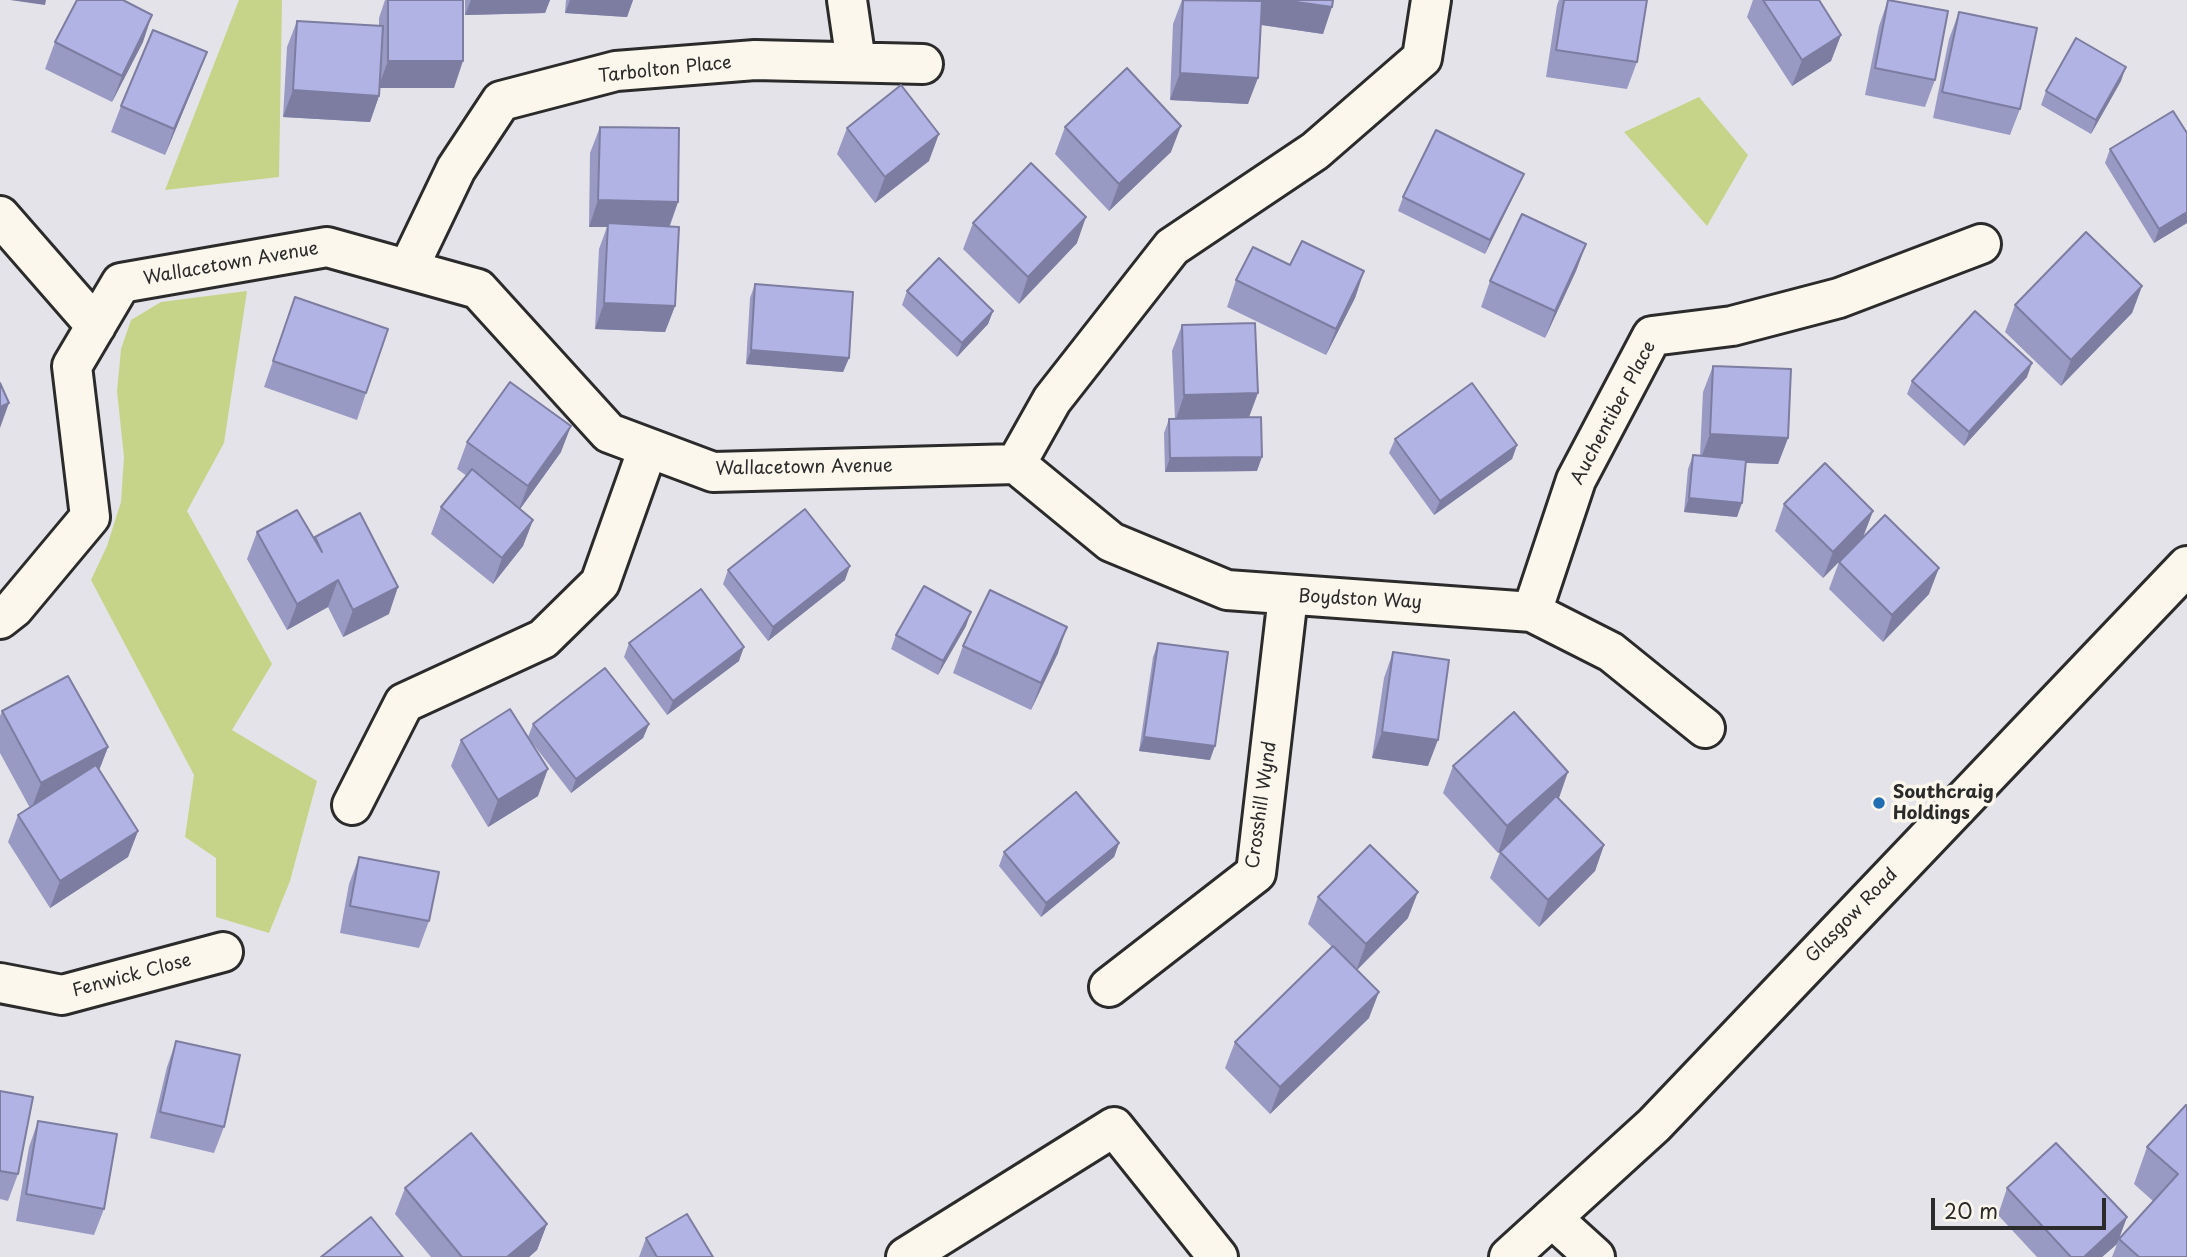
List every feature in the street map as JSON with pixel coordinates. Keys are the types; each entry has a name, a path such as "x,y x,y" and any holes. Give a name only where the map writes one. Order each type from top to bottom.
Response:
{"street":[{"path":"847,0 856,62"},
{"path":"1016,464 1052,400 1172,247 1315,151 1422,58 1431,0"},
{"name":"Tarbolton Place","path":"408,270 456,169 502,101 616,71 755,60 923,64"},
{"path":"0,216 96,326"},
{"name":"Auchentiber Place","path":"1532,612 1576,480 1652,336 1732,326 1839,299 1981,244"},
{"name":"Wallacetown Avenue","path":"0,619 14,608 90,517 72,366 121,283 327,247 478,289 610,433 713,472 1016,464"},
{"path":"352,805 404,703 543,639 600,583 648,448"},
{"name":"Boydston Way","path":"1016,464 1111,542 1227,590 1532,612 1611,652 1705,728"},
{"name":"Glasgow Road","path":"1509,1257 1654,1125 2187,566"},
{"name":"Crosshill Wynd","path":"1109,987 1256,873 1288,596"},
{"name":"Fenwick Close","path":"0,983 62,995 223,952"},
{"path":"906,1257 1114,1127 1218,1257"},
{"path":"1552,1218 1595,1257"}],"green space":[{"path":"239,0 282,0 279,177 165,190"},
{"path":"1699,97 1748,155 1707,226 1624,132"},
{"path":"247,291 224,443 187,511 272,664 232,730 317,781 290,881 269,933 216,917 216,858 185,837 194,775 91,580 107,546 121,502 124,457 117,391 121,349 131,320 161,302"}],"building":[{"path":"77,0 123,0 152,15 122,76 55,42"},
{"path":"388,0 463,0 463,61 388,61"},
{"path":"1183,0 1262,1 1258,78 1180,73"},
{"path":"1282,0 1333,0 1332,7"},
{"path":"1564,0 1647,0 1637,62 1556,50"},
{"path":"1763,0 1819,0 1841,35 1802,60"},
{"path":"1888,0 1948,11 1935,80 1875,68"},
{"path":"1959,12 2037,28 2020,109 1942,92"},
{"path":"297,21 383,26 379,96 293,90"},
{"path":"153,30 207,52 174,129 121,106"},
{"path":"2076,38 2126,67 2096,120 2046,91"},
{"path":"1127,68 1181,126 1119,184 1065,127"},
{"path":"901,85 939,134 885,177 847,128"},
{"path":"2173,111 2187,133 2187,212 2159,229 2110,149"},
{"path":"600,127 679,128 678,202 598,200"},
{"path":"1436,130 1524,174 1490,240 1403,197"},
{"path":"1031,163 1086,217 1028,277 973,223"},
{"path":"1522,214 1586,244 1555,311 1490,281"},
{"path":"608,223 679,227 675,306 604,303"},
{"path":"2086,232 2142,286 2071,360 2015,305"},
{"path":"1302,241 1364,271 1336,329 1236,280 1253,247 1290,265"},
{"path":"939,258 993,311 962,343 907,291"},
{"path":"755,284 853,292 849,358 751,350"},
{"path":"295,297 388,329 366,393 273,361"},
{"path":"1975,311 2032,363 1969,432 1912,381"},
{"path":"1255,323 1258,393 1184,395 1182,325"},
{"path":"1713,366 1791,369 1788,438 1710,434"},
{"path":"510,382 571,426 528,486 467,442"},
{"path":"0,383 9,403 0,407"},
{"path":"1472,383 1517,445 1440,501 1395,439"},
{"path":"1261,417 1262,457 1170,458 1169,419"},
{"path":"1693,455 1746,460 1742,503 1689,498"},
{"path":"1825,463 1873,511 1833,552 1784,504"},
{"path":"472,469 533,520 502,558 441,507"},
{"path":"805,509 850,566 773,627 728,570"},
{"path":"297,510 322,552 315,537 360,513 398,587 353,610 338,580 297,604 257,532"},
{"path":"1885,515 1939,568 1892,615 1839,562"},
{"path":"924,586 971,612 943,661 896,635"},
{"path":"701,589 744,647 673,701 629,643"},
{"path":"990,590 1067,627 1041,683 963,646"},
{"path":"1158,643 1228,652 1215,746 1144,737"},
{"path":"1393,652 1449,660 1438,740 1382,732"},
{"path":"605,668 649,724 576,779 533,724"},
{"path":"68,676 108,747 41,783 2,711"},
{"path":"510,709 548,769 498,800 461,740"},
{"path":"1514,712 1568,772 1507,826 1453,766"},
{"path":"96,765 138,831 60,881 18,815"},
{"path":"1076,792 1119,843 1046,903 1004,852"},
{"path":"1556,796 1604,845 1548,900 1500,852"},
{"path":"1370,845 1418,892 1366,944 1318,897"},
{"path":"359,857 439,872 429,921 350,906"},
{"path":"1333,946 1379,992 1280,1087 1235,1042"},
{"path":"176,1041 240,1055 224,1127 160,1112"},
{"path":"0,1091 33,1097 18,1174 0,1171"},
{"path":"2186,1105 2187,1257 2139,1257 2119,1239 2178,1174 2147,1147"},
{"path":"38,1121 117,1134 104,1209 26,1194"},
{"path":"471,1133 547,1224 507,1257 462,1257 405,1188"},
{"path":"2056,1143 2127,1217 2084,1257 2071,1257 2007,1188"},
{"path":"687,1214 713,1257 657,1257 646,1238"},
{"path":"371,1217 403,1257 321,1257"}],"place":[{"name":"Southcraig Holdings","path":"1879,803"}]}
